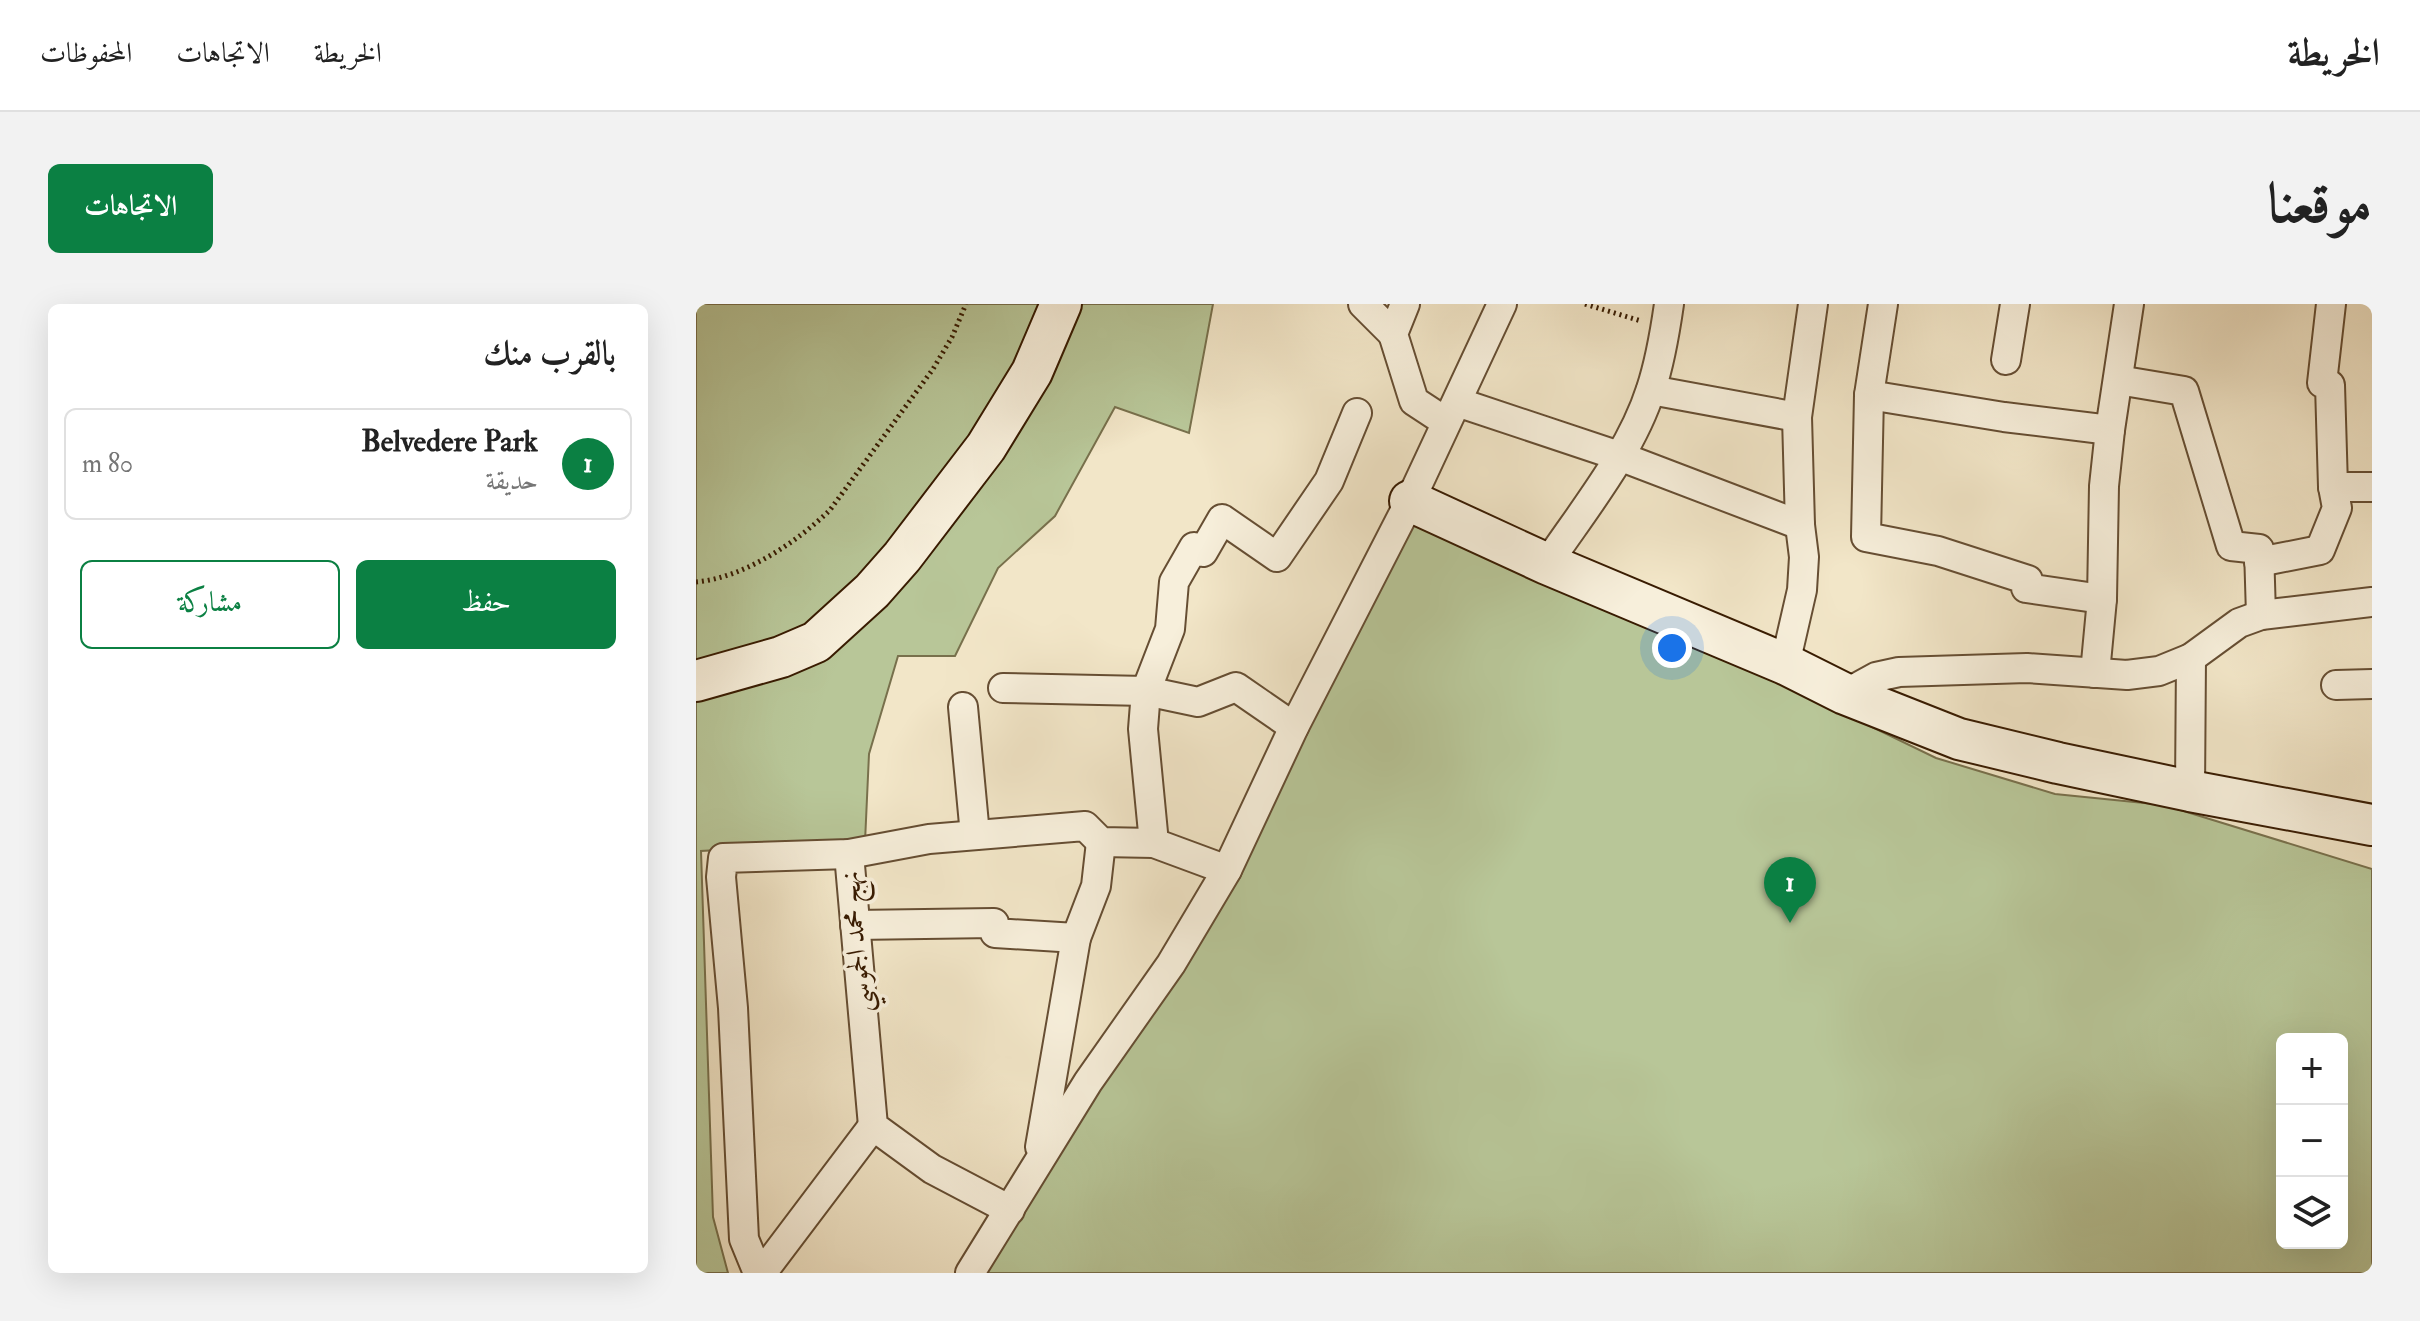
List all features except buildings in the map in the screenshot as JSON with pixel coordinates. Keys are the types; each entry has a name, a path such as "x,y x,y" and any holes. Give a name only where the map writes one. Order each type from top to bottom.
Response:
{"street":[{"path":"696,681 781,657 816,642 872,591 902,557 986,447 1032,372 1061,304"},
{"path":"1363,304 1393,334 1414,401 1619,456 1800,525"},
{"path":"1393,334 1405,304"},
{"path":"970,1273 1088,1082 1171,964 1227,870 1294,727 1410,501 1502,304"},
{"path":"1785,664 1802,590 1804,557 1797,417 1813,304"},
{"path":"1883,304 1869,395 1866,537 1938,551 2028,580 2026,588 2102,599"},
{"path":"2006,360 2015,304"},
{"path":"2095,673 2102,599 2104,486 2129,304"},
{"path":"2259,562 2320,550 2337,508 2333,487 2330,385 2322,383 2331,304"},
{"path":"1547,564 1619,456 1651,390 1667,316"},
{"path":"2118,380 2184,391 2231,546 2259,549 2261,615"},
{"path":"1651,390 1797,417"},
{"path":"1869,395 2110,430"},
{"path":"1154,843 1143,729 1146,691 1170,629 1174,582 1194,547 1203,552 1222,519 1277,557 1329,481 1357,413"},
{"path":"2333,487 2372,487"},
{"path":"1410,501 1547,564 1785,664 1845,694 1959,739 2190,791 2372,825"},
{"path":"1845,694 1876,677 1899,672 2027,668 2127,675 2159,671 2191,658 2239,623 2261,615 2372,602"},
{"path":"2190,791 2191,658"},
{"path":"2336,685 2372,684"},
{"path":"1003,688 1146,691 1198,702 1236,687 1294,727"},
{"path":"963,707 975,835"},
{"path":"849,854 929,839 1085,826 1101,842 1154,843 1227,870"},
{"path":"1038,1163 1076,938 1096,886 1101,842"},
{"name":"نهج محمد الجموسي","path":"760,1273 744,1239 733,1008 721,863 726,857 849,854 873,1126"},
{"path":"855,925 994,923 995,933 1076,938"},
{"path":"760,1273 873,1126 932,1169 1010,1210"}],"path":[{"path":"696,582 717,580 741,572 814,526 830,510 933,369 952,337 966,304"},
{"path":"1585,304 1667,316"}],"green space":[{"path":"696,304 1213,304 1189,433 1115,407 1055,516 998,568 955,656 898,656 869,754 865,842 701,851 713,1217 728,1273 696,1273"},
{"path":"1409,523 1713,650 1936,758 2055,794 2164,805 2372,869 2372,1273 984,1273"}],"place":[{"name":"Belvedere Park","path":"1790,923"}]}
